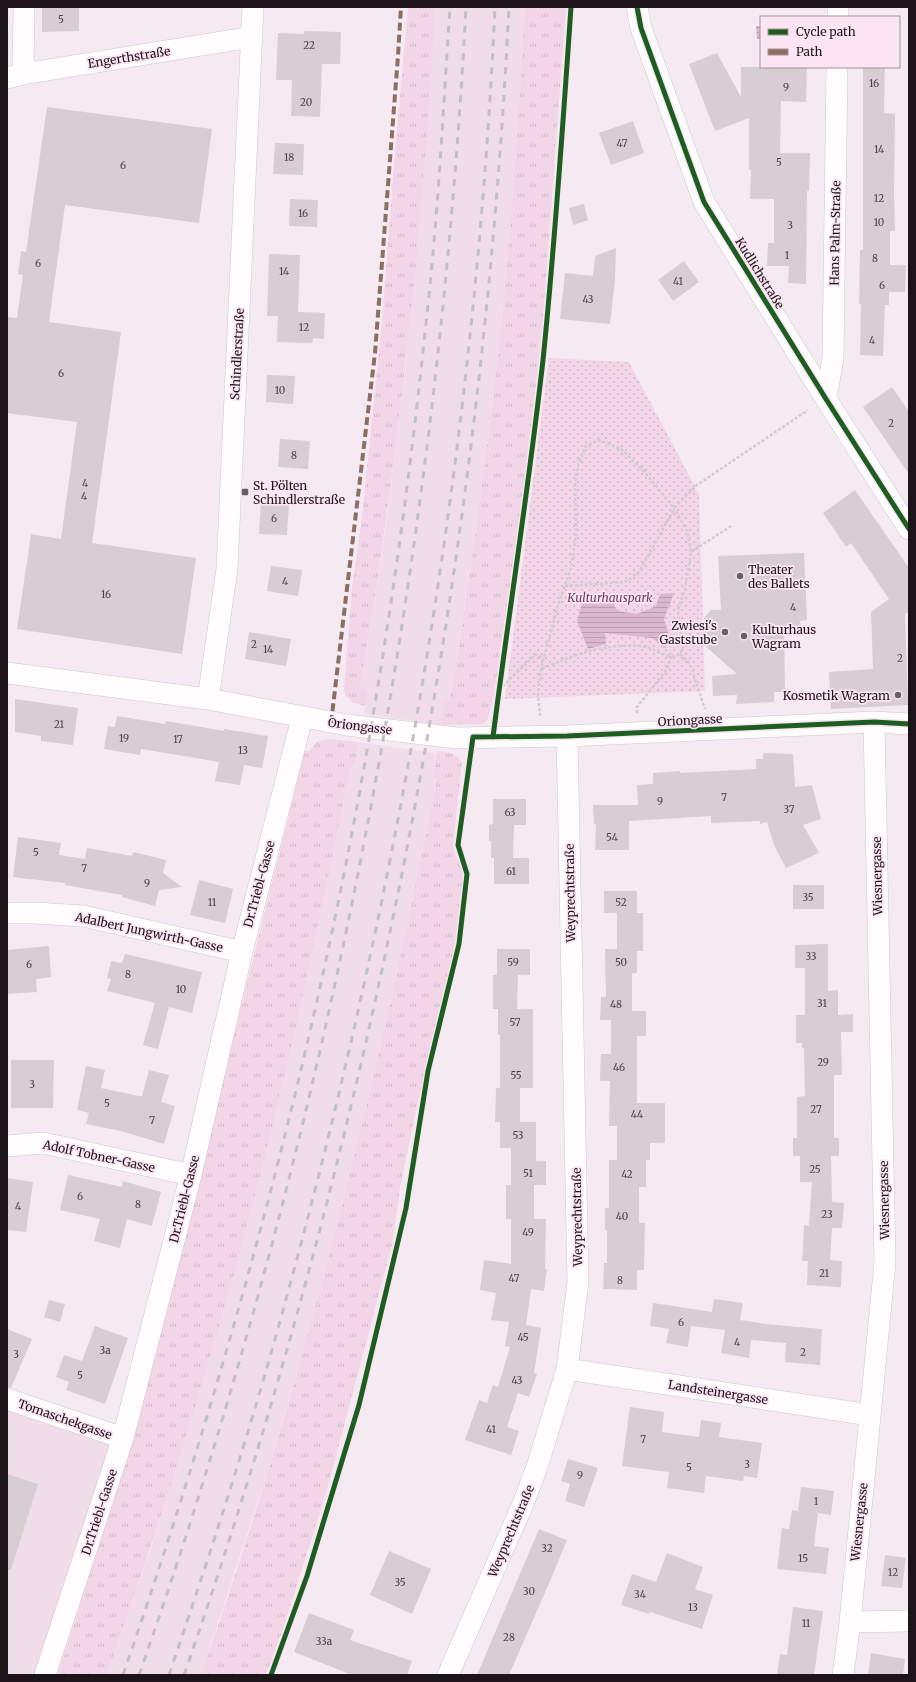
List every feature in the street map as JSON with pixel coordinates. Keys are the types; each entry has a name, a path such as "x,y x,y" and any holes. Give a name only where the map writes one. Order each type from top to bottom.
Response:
{"street":[{"path":"15,76 24,7"},
{"name":"Schindlerstraße","path":"208,699 227,569 254,7"},
{"name":"Kudlichstraße","path":"638,7 641,28 704,202 826,399 909,529"},
{"name":"Engerthstraße","path":"15,76 252,37"},
{"name":"Hans Palm-Straße","path":"826,399 833,358 837,68"},
{"name":"Oriongasse","path":"7,673 208,699 302,718 457,738 567,736 874,722 909,724"},
{"name":"Dr.Triebl-Gasse","path":"45,1675 123,1438 191,1176 242,952 302,718"},
{"name":"Wiesnergasse","path":"843,1675 850,1622 885,1262 874,722"},
{"name":"Weyprechtstraße","path":"448,1675 523,1504 537,1467 567,1369 578,1282 567,736"},
{"name":"Adalbert Jungwirth-Gasse","path":"7,913 83,916 242,952"},
{"name":"Adolf Tobner-Gasse","path":"7,1146 44,1143 191,1176"},
{"name":"Landsteinergasse","path":"567,1369 870,1415"},
{"name":"Tomaschekgasse","path":"7,1399 123,1438"},
{"path":"850,1622 909,1621"}],"path":[{"path":"565,586 624,582 639,572 674,508 697,485 826,399"},
{"path":"541,736 538,695 541,669 571,568 576,535 575,482 579,462 586,446 599,440 621,449 643,470 674,508 687,531 691,552 685,588 678,610 679,627 684,645 680,654"},
{"path":"691,552 731,526"},
{"path":"541,669 572,657 598,649 622,644 647,647 671,656 680,654"},
{"path":"499,690 534,656 538,654 543,661"},
{"path":"680,654 690,664 697,680 703,699 709,729"},
{"path":"637,733 637,706 667,669 671,656"},
{"path":"498,698 500,682"}],"shaded area":[{"path":"435,7 525,7 519,113 508,251 495,381 482,491 450,702 445,701 441,725 364,714 368,690 360,689 386,526 406,364 422,200"},
{"path":"756,26 760,26 760,39 757,39"},
{"path":"674,593 664,619 670,639 665,648 652,638 605,633 606,644 588,649 577,621 583,599 610,596 617,611 637,614 656,606 660,594"},
{"path":"358,742 436,753 433,777 437,778 392,1001 347,1189 311,1324 267,1473 201,1675 107,1675 152,1545 245,1232 289,1053 350,768 355,764"},
{"path":"7,1408 129,1449 58,1675 7,1675"}],"green space":[{"path":"408,7 435,7 430,93 416,264 397,434 374,604 360,688 368,690 365,706 349,700 344,690 352,587 362,517 382,322"},
{"path":"525,7 566,7 542,333 522,501 494,694 488,719 483,724 441,725 445,701 450,701 463,621 490,421 509,241"},
{"name":"Kulturhauspark","path":"549,358 629,362 699,494 705,691 505,699"},
{"path":"329,739 358,742 355,764 350,768 288,1060 230,1289 163,1510 107,1675 58,1675 119,1483 169,1296 305,751 309,751 318,741"},
{"path":"437,751 448,752 455,755 462,763 453,846 464,877 456,945 418,1101 400,1188 392,1245 327,1490 283,1629 266,1675 201,1675 273,1454 336,1231 390,1005 414,892 437,778 433,777"}],"building":[{"path":"42,7 79,7 79,31 42,32"},
{"path":"304,31 341,32 340,64 322,64 320,117 291,116 292,80 276,80 278,33 304,34"},
{"path":"717,53 741,97 741,67 807,68 806,102 781,101 780,153 810,153 809,191 807,191 806,284 788,283 789,266 767,266 768,243 774,243 774,199 750,199 751,170 749,170 749,118 715,131 689,64"},
{"path":"863,68 885,68 884,113 895,114 895,231 890,231 890,265 906,265 905,292 889,292 889,305 885,305 883,356 860,355 860,250 863,250"},
{"path":"47,107 212,129 199,223 65,205 49,322 121,332 92,543 196,558 182,654 17,629 31,534 61,539 77,422 7,413 7,317 17,318 23,275 18,274 21,251 26,252"},
{"path":"633,121 644,153 611,165 599,133"},
{"path":"275,143 304,144 303,175 273,174"},
{"path":"290,199 318,200 317,227 289,226"},
{"path":"584,204 588,220 573,225 569,208"},
{"path":"616,248 615,279 610,324 560,319 565,273 593,276 595,256"},
{"path":"269,254 300,255 298,312 325,313 324,339 313,338 312,343 277,342 278,316 267,316"},
{"path":"684,261 699,282 673,301 658,280"},
{"path":"267,375 295,376 293,404 266,402"},
{"path":"892,387 909,412 909,474 863,407"},
{"path":"280,439 310,441 308,469 278,467"},
{"path":"855,490 909,568 909,612 905,614 908,705 831,709 829,672 873,669 871,612 889,599 851,543 846,547 823,513"},
{"path":"261,502 289,503 287,535 259,534"},
{"name":"Kulturhaus Wagram","path":"804,553 807,620 800,621 801,626 784,626 785,692 774,692 774,702 736,704 737,695 713,696 712,676 737,674 704,645 704,618 711,610 721,610 718,556"},
{"path":"271,566 302,570 298,596 267,591"},
{"path":"249,632 291,639 286,666 245,659"},
{"path":"15,699 78,708 73,745 41,741 41,736 15,732"},
{"path":"117,716 165,724 166,721 224,731 224,729 268,736 262,768 244,765 240,785 215,781 219,762 141,749 140,755 104,749 108,726 115,727"},
{"path":"763,753 793,754 795,787 812,785 821,819 803,825 819,853 786,868 774,845 767,822 760,824 760,821 711,823 711,816 629,821 629,850 595,850 596,824 594,824 593,805 638,805 637,785 653,784 653,773 756,769 756,759 763,759"},
{"path":"493,799 526,799 526,825 514,825 513,858 529,858 529,884 494,884 494,858 491,858 491,841 489,841 489,825 493,824"},
{"path":"18,837 61,843 59,855 85,859 87,848 132,856 133,852 166,860 163,873 182,887 159,890 155,906 122,897 122,895 65,885 65,883 13,877"},
{"path":"199,880 233,889 225,923 190,915"},
{"path":"793,885 824,885 824,909 793,909"},
{"path":"604,891 637,891 637,913 643,913 643,951 637,951 637,973 632,973 632,1011 646,1011 646,1036 637,1036 637,1103 665,1103 665,1143 650,1143 650,1160 646,1160 646,1187 639,1187 639,1223 645,1223 644,1270 637,1270 637,1290 603,1289 604,1263 607,1263 605,1208 609,1208 609,1160 617,1160 617,1126 609,1126 610,1081 600,1081 601,1054 611,1054 611,1020 600,1020 601,997 606,997 605,949 617,949 617,913 604,913"},
{"path":"828,944 828,991 838,990 838,1015 853,1014 853,1032 841,1032 842,1075 834,1075 834,1138 839,1138 839,1156 831,1156 832,1202 844,1203 842,1228 832,1228 830,1260 842,1261 841,1287 807,1285 808,1261 802,1261 804,1225 809,1226 812,1182 800,1182 800,1156 793,1156 793,1138 797,1138 797,1097 805,1096 804,1048 802,1048 802,1043 796,1043 796,1015 805,1015 805,968 795,968 795,945"},
{"path":"49,946 51,977 36,979 37,992 7,994 7,950"},
{"path":"497,949 530,949 530,975 518,975 517,1009 533,1009 533,1088 520,1088 520,1122 536,1122 536,1161 546,1161 546,1185 534,1185 534,1219 546,1219 545,1269 547,1269 544,1291 531,1289 526,1325 541,1328 534,1373 537,1374 529,1397 518,1393 507,1427 519,1431 511,1455 465,1440 479,1400 487,1403 493,1385 498,1387 510,1347 505,1346 509,1322 491,1320 496,1293 480,1290 484,1260 511,1264 511,1219 506,1219 506,1185 511,1185 511,1148 500,1148 500,1122 495,1122 496,1088 500,1088 500,1035 498,1035 498,1009 493,1009 493,975 497,975"},
{"path":"125,954 202,972 192,1013 169,1007 158,1049 143,1045 155,1003 107,991 111,979 107,978 111,961 122,963"},
{"path":"11,1060 54,1060 53,1108 11,1108"},
{"path":"86,1066 105,1070 101,1088 139,1096 142,1096 149,1070 169,1075 161,1102 175,1106 164,1144 121,1131 86,1124 89,1113 77,1110"},
{"path":"68,1175 122,1187 123,1181 161,1192 152,1226 127,1219 120,1248 94,1241 100,1219 60,1210"},
{"path":"7,1178 33,1182 26,1232 7,1230"},
{"path":"714,1299 743,1303 740,1320 765,1324 822,1329 820,1365 785,1362 786,1343 751,1340 749,1358 721,1353 725,1330 691,1326 688,1347 666,1343 669,1329 650,1326 653,1303 712,1312"},
{"path":"49,1300 65,1304 60,1322 44,1317"},
{"path":"95,1326 128,1338 105,1404 66,1390 69,1382 56,1377 64,1355 82,1361"},
{"path":"7,1329 32,1339 11,1388 7,1387"},
{"path":"630,1407 664,1412 662,1432 699,1437 701,1420 721,1423 719,1437 762,1443 757,1478 744,1476 743,1481 706,1476 704,1493 667,1488 669,1472 622,1466"},
{"path":"568,1459 598,1468 584,1507 565,1501 570,1484 561,1481"},
{"path":"7,1474 38,1484 11,1570 7,1570"},
{"path":"801,1487 834,1491 831,1515 818,1513 814,1546 829,1548 826,1574 777,1569 782,1528 789,1529 792,1510 798,1511"},
{"path":"539,1529 567,1540 550,1581 509,1675 477,1675"},
{"path":"389,1551 431,1569 412,1614 370,1595"},
{"path":"667,1553 703,1567 695,1589 713,1595 702,1629 650,1612 649,1614 621,1605 632,1574 656,1582"},
{"path":"885,1555 906,1558 902,1588 881,1586"},
{"path":"793,1607 823,1611 814,1675 777,1675 780,1654 787,1655"},
{"path":"309,1613 354,1630 350,1640 412,1661 407,1675 352,1675 294,1652"},
{"path":"871,1653 905,1659 903,1675 868,1675"}],"railway":[{"path":"123,1675 160,1566 194,1457 258,1237 314,1015 338,903 360,790 380,674 398,557 413,440 434,244 450,7"},
{"path":"139,1675 206,1472 266,1268 318,1061 362,853 399,643 429,432 451,220 466,7"},
{"path":"169,1675 230,1488 286,1299 327,1140 365,981 398,820 426,659 451,496 470,334 485,170 495,7"},
{"path":"184,1675 251,1472 310,1268 362,1061 406,852 443,642 473,431 495,219 509,7"}],"marked path":[{"path":"331,723 375,353 401,7"}],"cycle path":[{"path":"493,737 532,454 543,360 562,140 571,7"},
{"path":"637,7 641,28 704,202 826,399 909,529"},
{"path":"271,1675 307,1576 359,1405 406,1208 428,1071 459,944 467,874 458,845 473,737 567,736 874,722 909,724"}],"place":[{"name":"St. Pölten Schindlerstraße","path":"245,492"},
{"name":"Theater des Ballets","path":"740,576"},
{"name":"Zwiesi's Gaststube","path":"725,632"},
{"name":"Kulturhaus Wagram","path":"744,636"},
{"name":"Kosmetik Wagram","path":"898,695"}]}
